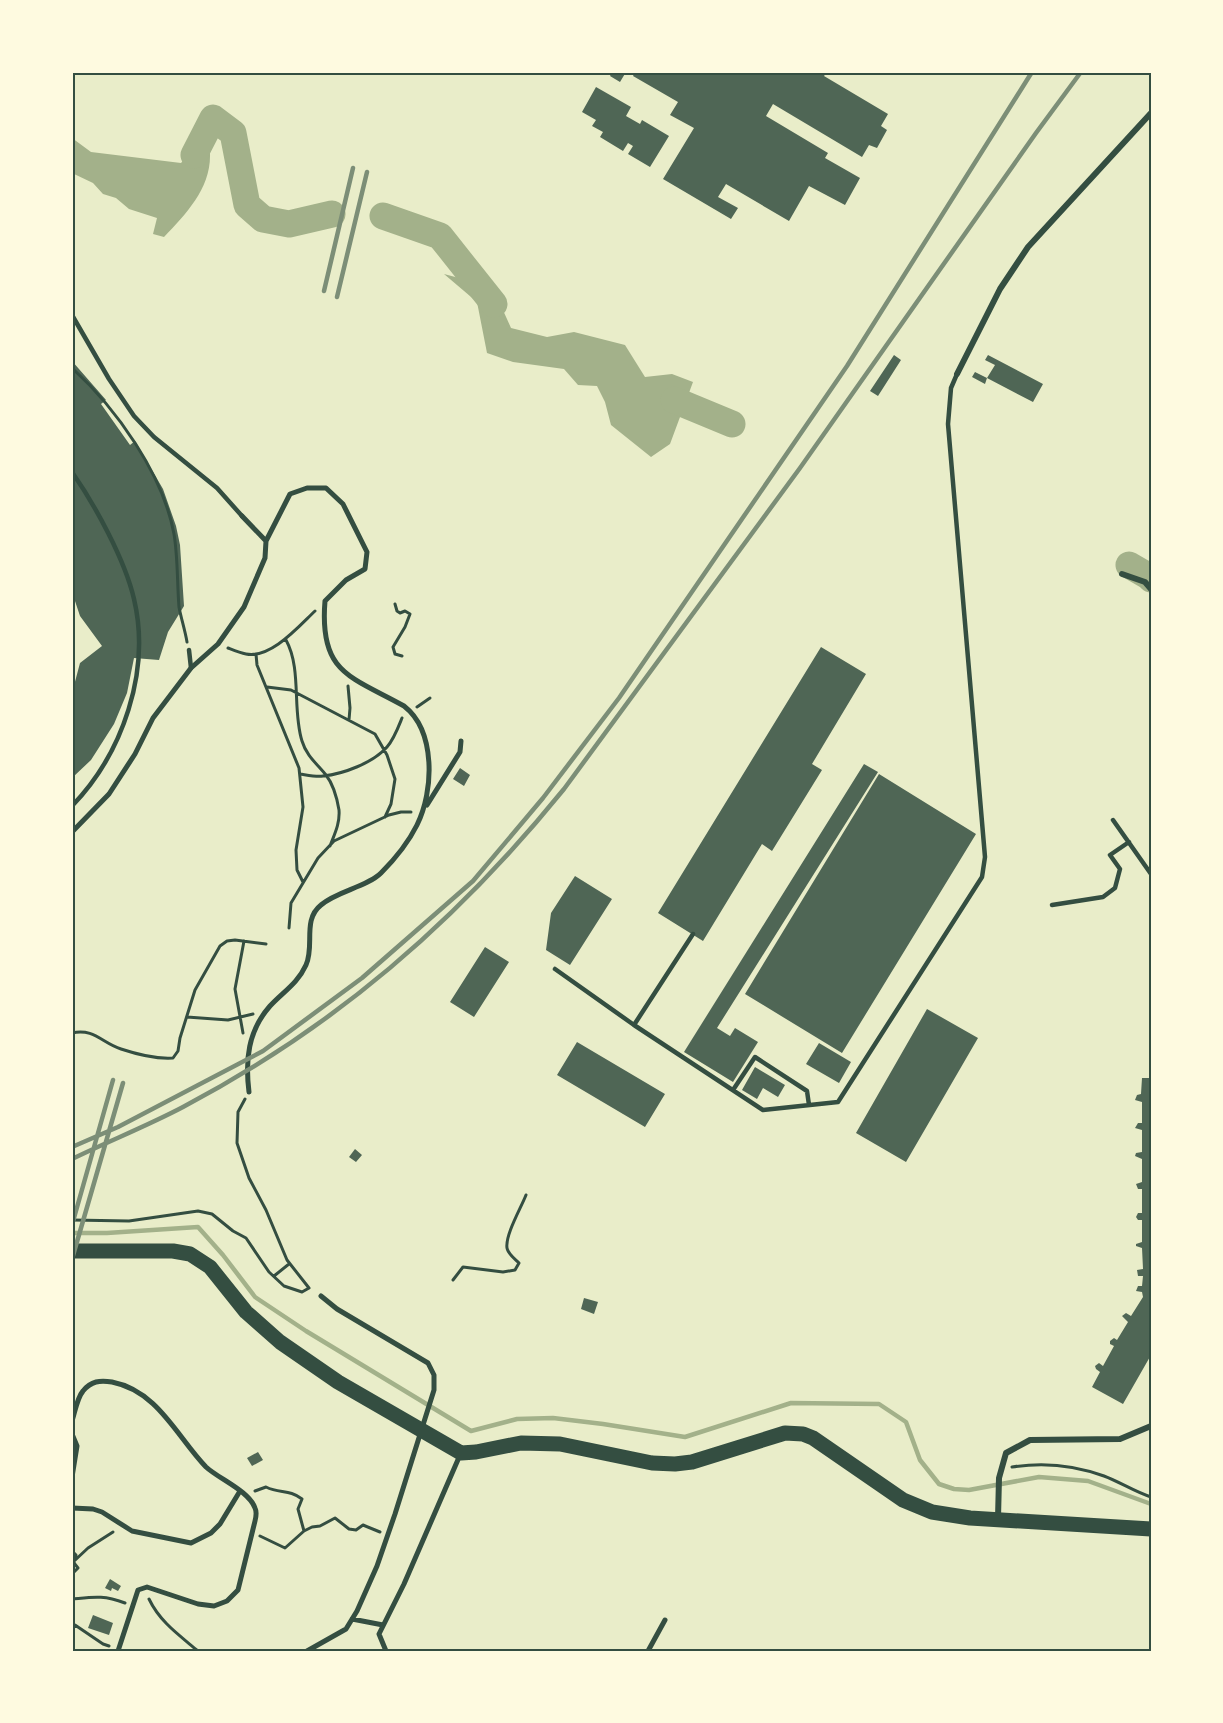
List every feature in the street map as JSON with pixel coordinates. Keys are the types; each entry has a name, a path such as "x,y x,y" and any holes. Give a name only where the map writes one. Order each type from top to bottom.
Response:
{"main road":[{"path":"72,1251 173,1251 190,1254 210,1267 246,1312 280,1342 338,1382 461,1453 522,1443 560,1444 652,1463 675,1464 692,1462 785,1433 803,1434 813,1438 903,1500 932,1512 970,1518 998,1513 1151,1529"}],"street":[{"path":"957,374 1000,289 1028,247 1151,113"},
{"path":"72,832 109,794 135,754 153,718 191,668 218,644 244,607 265,558 266,541 290,494 307,488 326,488 343,504 366,552 365,569 346,580 325,601 323,621 327,648 336,664 347,674 411,711 421,727 428,753 426,801 417,825 380,874 320,905 310,923 307,964 294,984 255,1027 248,1049 249,1092"},
{"path":"242,516 266,541"},
{"path":"1122,574 1145,582 1151,589"},
{"path":"421,814 457,758 461,741"},
{"path":"307,1651 346,1629 352,1619 373,1575 388,1534 434,1390 434,1376 428,1363 337,1309 321,1296"},
{"path":"72,1421 81,1393 89,1384 102,1381 120,1384 157,1407 206,1466 251,1500 256,1509 253,1532 238,1590 227,1600 214,1606 198,1604 147,1587 138,1590 119,1650"},
{"path":"998,1513 999,1478 1006,1453 1029,1440 1120,1439 1151,1426"},
{"path":"72,1434 78,1446 72,1478"},
{"path":"386,1651 379,1634 404,1584 461,1453"},
{"path":"72,1508 102,1512 132,1531 191,1543 211,1533 242,1493"},
{"path":"352,1619 383,1625"},
{"path":"648,1651 665,1620"}],"lane":[{"path":"72,315 109,379 134,416 154,437 217,488 242,516"},
{"path":"555,969 634,1025 763,1110 838,1102 979,883 984,870 985,857 948,424 951,388 957,374"},
{"path":"72,472 123,566 134,599 139,644 136,680 119,734 106,760 72,806"},
{"path":"189,650 191,668"},
{"path":"1113,820 1151,874"},
{"path":"1052,905 1103,897 1115,888 1120,868 1110,855 1129,842"},
{"path":"634,1025 693,934"},
{"path":"733,1090 755,1057 807,1091 809,1105"}],"path":[{"path":"72,368 126,430 159,489 174,532 179,572 179,608 189,650"},
{"path":"218,644 247,655 261,654 286,640 325,601"},
{"path":"395,604 400,613 405,611 410,614 393,647 394,654 402,656"},
{"path":"286,640 290,646 301,740 306,751 326,776 337,799 339,823 330,846"},
{"path":"256,654 257,665 286,732 300,774 303,807 296,850 297,870 303,882"},
{"path":"347,674 349,720"},
{"path":"267,687 297,693 375,734 384,749 395,779 391,804 385,817"},
{"path":"411,711 430,698"},
{"path":"300,774 326,776 375,757 396,733 402,718 402,705"},
{"path":"289,928 291,903 318,858 330,846 352,832 385,817 401,812 421,814"},
{"path":"72,1033 83,1030 120,1049 165,1059 173,1058 178,1051 195,990 220,946 227,941 266,944"},
{"path":"244,941 235,989 239,1017 248,1049"},
{"path":"187,1017 228,1020 265,1014"},
{"path":"72,1220 129,1221 198,1211 212,1214 246,1238 284,1286 302,1292 309,1288 289,1263 249,1178 237,1143 238,1112 249,1092"},
{"path":"453,1280 463,1267 503,1272 515,1270 519,1263 510,1254 507,1246 526,1196"},
{"path":"274,1276 289,1263"},
{"path":"1002,1469 1050,1464 1078,1469 1104,1476 1151,1497"},
{"path":"242,1493 266,1486 277,1493 295,1494 302,1499 298,1509 304,1531"},
{"path":"253,1532 285,1548 304,1531 335,1518 349,1529 356,1530 363,1525 377,1532 388,1534"},
{"path":"73,1563 88,1548 114,1531 121,1534"},
{"path":"72,1551 76,1555 73,1563"},
{"path":"72,1574 78,1568 73,1563"},
{"path":"147,1587 153,1606 169,1628 198,1651"},
{"path":"72,1599 88,1596 106,1598 133,1606"},
{"path":"72,1630 75,1625 103,1644 119,1650"}],"shaded area":[{"path":"210,116 211,129 205,137 209,143 209,166 202,189 181,219 164,237 153,234 157,218 129,209 116,198 103,194 93,183 72,173 72,138 91,152 181,163 195,147 201,128"},
{"path":"444,274 485,285 502,308 511,328 547,337 574,332 625,345 645,377 672,374 693,382 670,444 651,457 611,425 605,402 597,386 578,385 564,369 513,362 487,353 477,302"}],"building":[{"path":"612,72 626,72 620,82 610,76"},
{"path":"635,72 827,72 824,76 888,114 881,126 887,130 877,148 869,145 862,157 773,104 766,116 828,153 825,158 860,178 845,205 809,186 789,221 726,184 718,197 738,208 731,219 663,179 694,128 670,115 678,102 633,76"},
{"path":"596,87 631,107 626,116 640,124 642,120 669,136 650,167 628,154 633,146 628,143 623,151 600,137 603,132 592,126 596,120 582,112"},
{"path":"894,355 901,360 878,396 870,391"},
{"path":"988,355 1043,384 1033,402 987,378 995,365 985,360"},
{"path":"72,361 106,400 101,404 130,445 135,441 163,489 180,545 184,606 168,632 159,660 134,658 127,693 114,724 91,760 72,778 72,693 80,663 102,646 80,616 72,592"},
{"path":"975,372 987,378 985,384 972,377"},
{"path":"821,647 866,674 812,764 822,770 772,851 762,844 703,941 658,913"},
{"path":"864,764 878,772 717,1028 730,1036 735,1028 758,1042 733,1082 684,1052"},
{"path":"460,768 470,775 464,786 453,779"},
{"path":"879,774 976,834 842,1053 745,994"},
{"path":"575,876 612,899 570,965 546,950 551,913"},
{"path":"485,947 509,962 474,1017 450,1002"},
{"path":"927,1009 978,1038 906,1162 856,1133"},
{"path":"577,1042 665,1094 645,1127 557,1075"},
{"path":"819,1043 851,1062 839,1083 806,1064"},
{"path":"755,1067 785,1085 778,1097 763,1088 757,1099 742,1090"},
{"path":"1142,1078 1151,1078 1151,1355 1123,1404 1092,1387 1100,1372 1095,1366 1099,1363 1103,1366 1114,1346 1110,1344 1110,1341 1114,1338 1117,1340 1128,1322 1122,1316 1126,1313 1131,1316 1143,1297 1142,1292 1136,1291 1138,1286 1142,1286 1143,1276 1138,1276 1137,1270 1143,1269 1142,1248 1136,1246 1142,1242 1142,1220 1136,1217 1138,1213 1142,1213 1142,1189 1138,1189 1136,1184 1142,1182 1142,1159 1135,1156 1136,1153 1142,1152 1142,1130 1135,1128 1138,1123 1142,1123 1142,1102 1135,1100 1137,1095 1141,1094"},
{"path":"355,1149 362,1155 356,1162 349,1157"},
{"path":"584,1298 598,1302 594,1314 581,1309"},
{"path":"258,1452 263,1460 252,1466 247,1458"},
{"path":"110,1579 121,1586 118,1591 105,1588"},
{"path":"93,1615 113,1623 109,1635 88,1628"}],"waterway":[{"path":"194,155 213,118 233,133 247,205 263,219 289,224 332,214"},
{"path":"383,216 440,236 494,304"},
{"path":"674,400 732,424"},
{"path":"1129,565 1151,579"},
{"path":"72,1233 198,1227 255,1297 306,1331 471,1431 517,1419 553,1418 685,1437 791,1403 879,1404 906,1422 920,1460 939,1484 954,1489 969,1490 1039,1477 1088,1481 1151,1504"}],"railway":[{"path":"72,1147 118,1127 263,1051 362,978 473,881 543,798 619,698 847,366 1032,72"},
{"path":"72,1159 156,1121 239,1076 342,1006 436,927 523,838 564,789 800,468 1081,72"},
{"path":"324,291 353,168"},
{"path":"337,297 367,172"},
{"path":"72,1225 113,1080"},
{"path":"72,1259 123,1083"}]}
